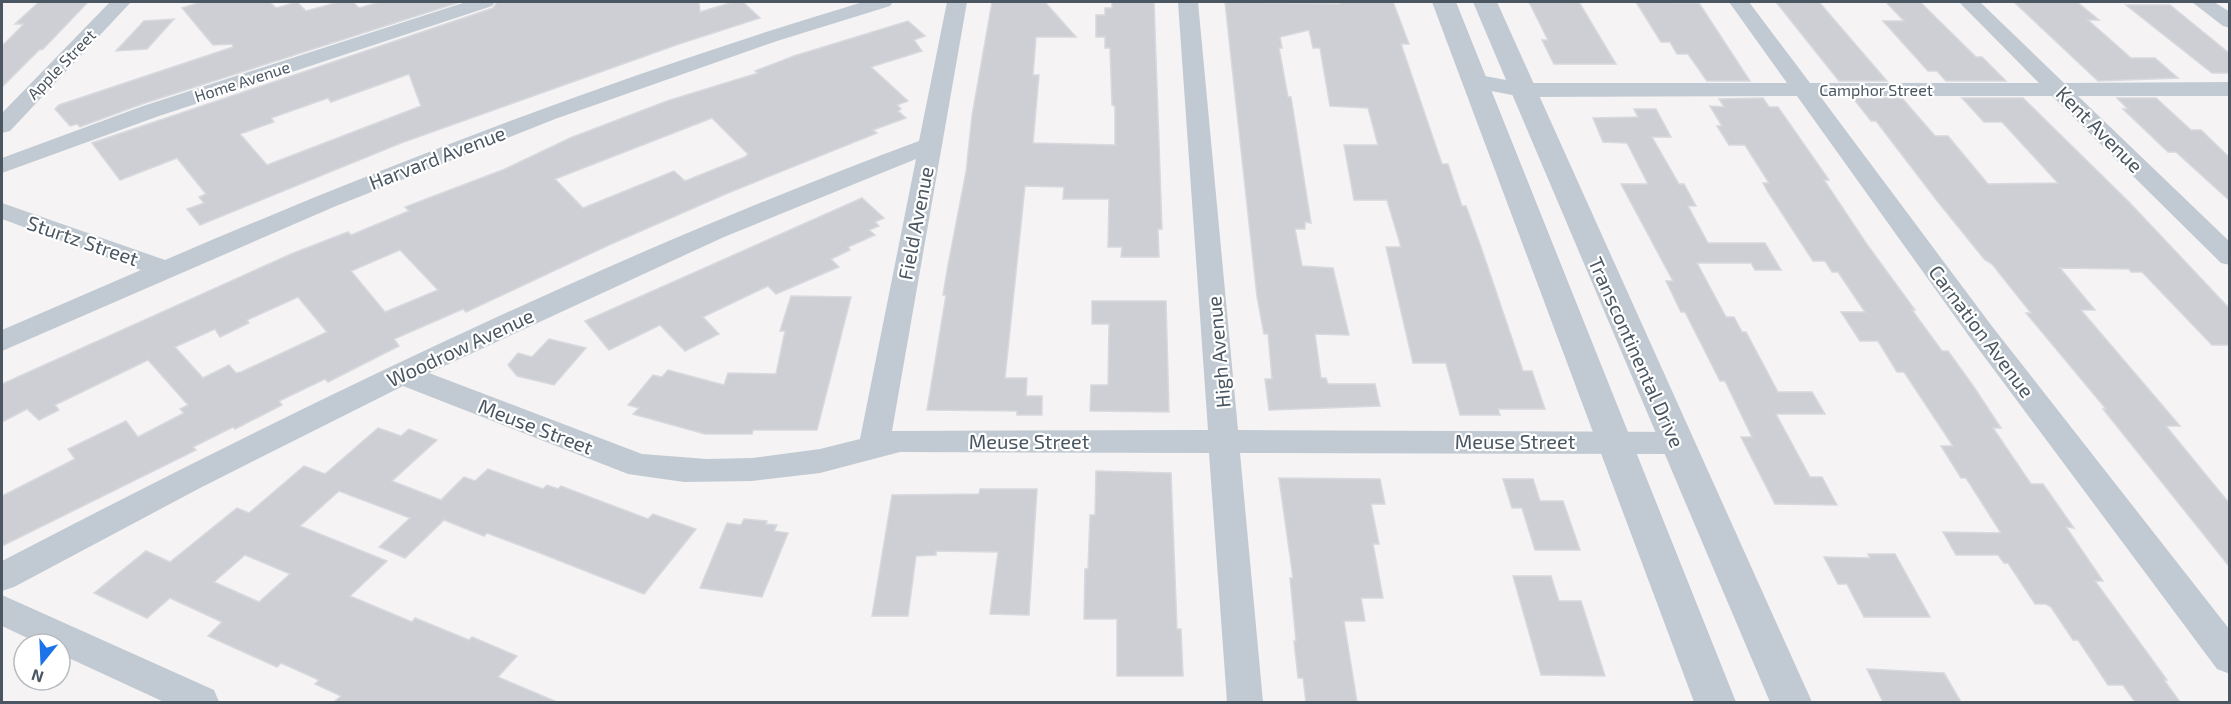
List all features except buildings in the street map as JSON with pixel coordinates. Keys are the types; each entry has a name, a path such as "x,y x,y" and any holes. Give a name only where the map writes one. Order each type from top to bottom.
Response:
{"street":[{"path":"117,6 140,2"},
{"name":"Home Avenue","path":"2,166 151,111 484,2"},
{"name":"Harvard Avenue","path":"2,341 252,230 483,138 711,56 883,2"},
{"name":"Field Avenue","path":"874,444 957,2"},
{"name":"High Avenue","path":"1188,2 1245,702"},
{"path":"1444,2 1612,442 1715,702"},
{"name":"Transcontinental Drive","path":"1485,2 1791,702"},
{"name":"Carnation Avenue","path":"1739,2 1981,332 2229,658"},
{"name":"Kent Avenue","path":"1969,2 2229,257"},
{"path":"2202,2 2229,22"},
{"name":"Apple Street","path":"2,126 117,6"},
{"name":"Camphor Street","path":"1474,81 1522,90 2229,89"},
{"name":"Woodrow Avenue","path":"2,577 115,517 402,374 599,282 814,188 930,145"},
{"name":"Sturtz Street","path":"2,212 165,269"},
{"name":"Meuse Street","path":"402,374 639,466 676,471 756,471 822,461 874,444 900,441 1677,443"},
{"path":"2,610 201,702"}]}
